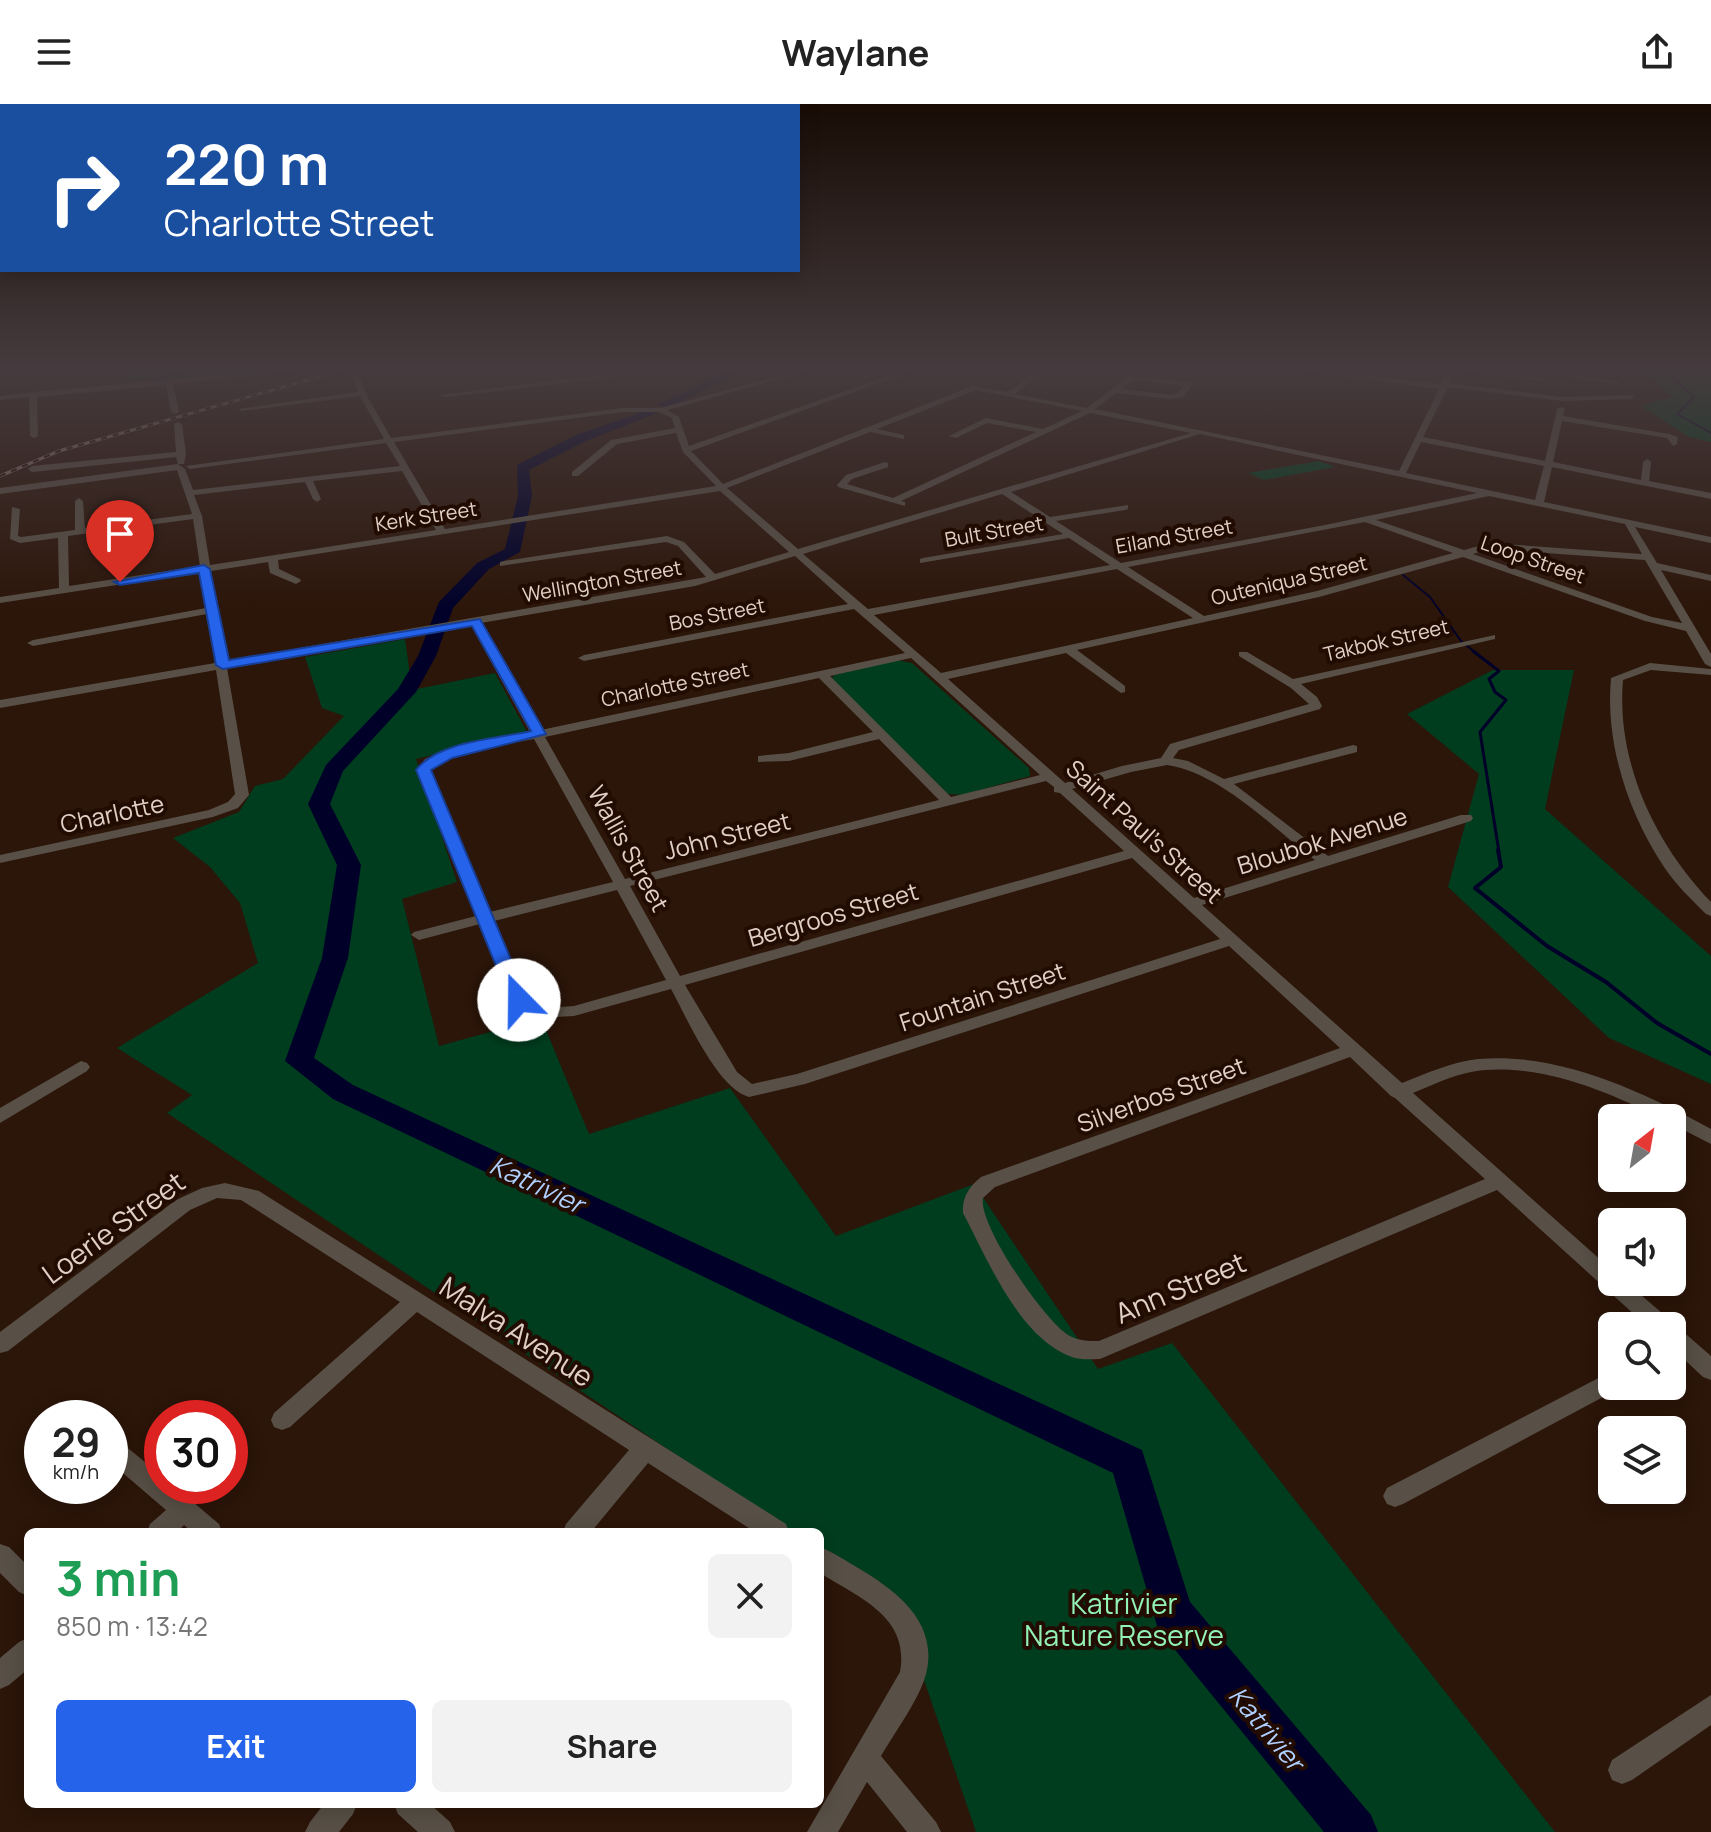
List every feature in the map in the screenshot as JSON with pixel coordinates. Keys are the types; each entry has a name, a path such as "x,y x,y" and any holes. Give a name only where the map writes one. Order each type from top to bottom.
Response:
{"street":[{"path":"182,451 189,493 197,516 223,665"},
{"path":"0,491 313,451"},
{"path":"395,451 442,532"},
{"path":"575,474 603,451"},
{"name":"Saint Paul's Street","path":"687,451 722,488 939,677 1059,789 1598,1269"},
{"name":"Kerk Street","path":"0,600 722,488 814,451"},
{"path":"894,501 1005,451"},
{"name":"Wellington Street","path":"0,704 713,578 1139,451"},
{"path":"1270,457 1282,451"},
{"path":"1286,451 1711,540"},
{"path":"1401,475 1414,451"},
{"path":"1478,451 1711,496"},
{"path":"1539,503 1552,451"},
{"path":"1645,483 1647,462"},
{"path":"885,465 849,477 841,485 931,512"},
{"path":"32,469 184,466"},
{"path":"189,493 405,468"},
{"path":"309,481 317,499"},
{"path":"1003,491 1201,619"},
{"name":"Eiland Street","path":"861,609 1366,519 1489,493"},
{"path":"79,501 80,533"},
{"path":"1049,520 1125,507"},
{"path":"15,509 13,537 25,540 197,516"},
{"name":"Loop Street","path":"1366,519 1649,619 1688,628"},
{"path":"1628,522 1711,664"},
{"path":"63,535 64,591"},
{"name":"Bult Street","path":"923,561 1071,535"},
{"path":"504,564 667,539 681,544 713,578"},
{"name":"Outeniqua Street","path":"939,677 1319,594 1502,545 1651,561 1711,578"},
{"path":"273,558 274,571 296,581"},
{"name":"Bos Street","path":"584,658 861,609"},
{"path":"33,643 211,610"},
{"name":"Wallis Street","path":"475,622 731,1076 749,1091"},
{"name":"Takbok Street","path":"1290,683 1491,637"},
{"path":"1067,648 1121,689"},
{"name":"Takbok Street","path":"1165,761 1174,747 1316,706 1316,702 1290,683 1243,654"},
{"name":"Charlotte Street","path":"485,919 425,775 425,766 447,754 911,655"},
{"name":"Charlotte","path":"0,859 187,819 233,805 244,789 223,665"},
{"path":"1711,672 1641,667 1617,678 1616,697 1619,751 1646,815 1670,866 1711,911"},
{"path":"822,674 949,802"},
{"path":"763,759 789,757 882,734"},
{"path":"1223,783 1353,749"},
{"path":"1059,789 1165,761 1193,765 1223,783 1326,862"},
{"name":"John Street","path":"419,935 1046,777"},
{"name":"Bloubok Avenue","path":"1190,904 1466,818"},
{"name":"Bergroos Street","path":"485,919 519,1000 543,1014 574,1011 1134,853"},
{"name":"Fountain Street","path":"749,1091 789,1083 1229,941"},
{"name":"Silverbos Street","path":"988,1182 1351,1050"},
{"path":"0,1116 81,1067"},
{"path":"1397,1092 1468,1067 1528,1067 1563,1074 1619,1094 1711,1137"},
{"name":"Ann Street","path":"988,1182 974,1197 973,1213 1044,1330 1058,1343 1085,1352 1140,1335 1499,1181"},
{"name":"Malva Avenue","path":"222,1188 252,1196 771,1528"},
{"name":"Loerie Street","path":"0,1344 183,1205 222,1188"},
{"name":"Saint Paul's Street","path":"1628,1296 1646,1312"},
{"path":"282,1420 415,1301"},
{"path":"1686,1351 1711,1370"},
{"path":"1395,1496 1598,1388"},
{"path":"578,1528 646,1448"},
{"path":"128,1463 205,1528"},
{"path":"163,1528 183,1510"},
{"path":"0,1556 24,1579"},
{"path":"822,1832 912,1676 918,1655 912,1629 898,1612 824,1562"},
{"path":"0,1676 24,1655"},
{"path":"1622,1770 1711,1709"},
{"path":"866,1759 926,1832"},
{"path":"320,1832 340,1808"},
{"path":"413,1808 440,1832"}],"green space":[{"path":"1319,461 1335,467 1264,480 1248,473"},
{"name":"Katrivier Nature Reserve","path":"405,639 412,690 495,673 527,732 416,759 457,882 402,899 439,1046 541,1018 589,1134 730,1088 836,1236 974,1184 1098,1369 1172,1343 1555,1832 976,1832 898,1604 824,1554 824,1528 785,1528 167,1113 192,1095 117,1048 258,963 240,903 210,867 173,838 239,812 255,786 283,779 344,716 322,708 305,657"},
{"path":"897,660 912,663 1029,768 1030,776 962,795 948,794 832,679 834,675"},
{"path":"1493,670 1574,670 1545,809 1711,956 1711,1084 1609,1038 1448,887 1479,774 1407,714"}],"waterway":[{"name":"Katrivier","path":"556,451 522,468 525,496 512,552 483,566 445,606 427,656 406,692 333,769 319,804 349,865 335,958 299,1061 343,1092 1129,1462 1173,1614 1354,1832"},
{"path":"1403,575 1430,597 1461,641 1476,653"},
{"path":"1473,651 1499,671 1489,679 1495,692 1506,700 1480,732 1499,852"},
{"path":"1498,850 1501,867 1475,888 1547,946 1606,982 1657,1023 1711,1054"}],"railway":[{"path":"0,476 60,451"}],"route":[{"path":"120,582 204,569 223,665 475,622 539,734 447,754 430,762 424,770 519,1000"}]}
